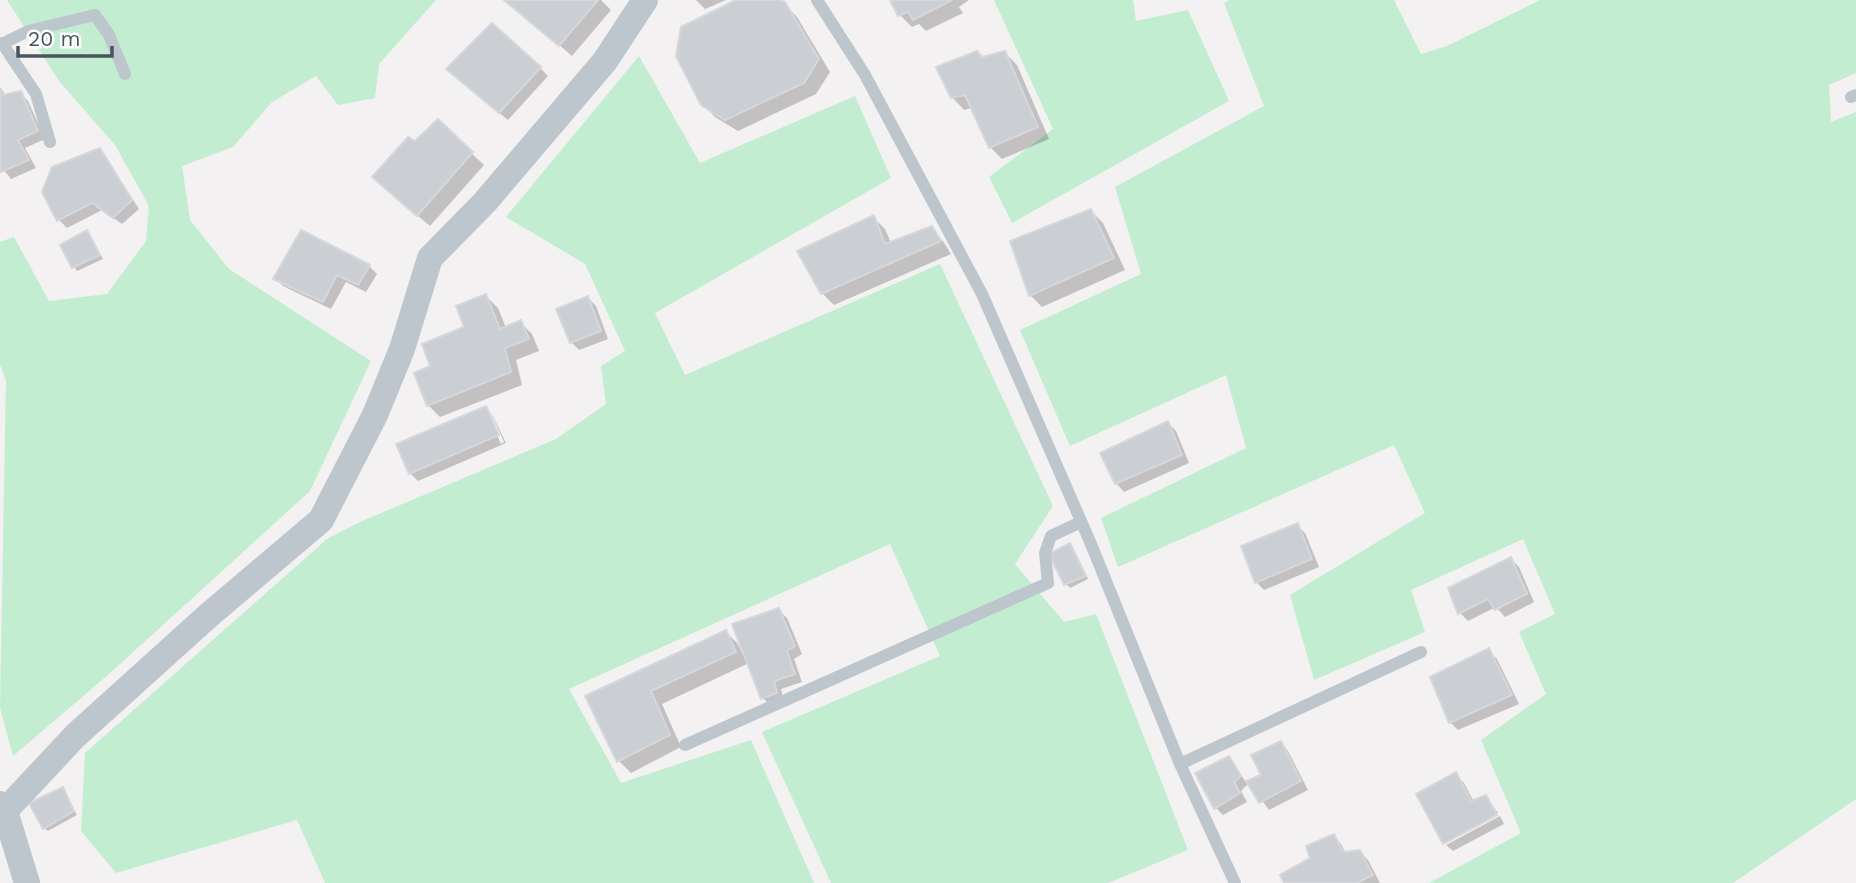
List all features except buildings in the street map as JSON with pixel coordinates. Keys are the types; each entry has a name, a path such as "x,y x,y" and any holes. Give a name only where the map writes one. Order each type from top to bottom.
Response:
{"street":[{"path":"27,883 2,807 75,736 209,615 321,520 375,415 402,349 430,258 485,202 605,61 645,0"}],"lane":[{"path":"817,0 865,75 982,294 1081,522 1180,764 1235,883"},
{"path":"50,142 36,94 1,44 28,31 95,15 109,35 125,74"},
{"path":"685,746 1048,583 1045,553 1051,536 1081,522"},
{"path":"1180,764 1420,652"}],"green space":[{"path":"7,0 436,0 379,64 375,98 338,105 316,76 272,102 233,147 182,166 190,220 229,269 371,361 310,491 109,674 13,756 0,708 6,380 0,365 0,242 14,237 49,301 107,294 146,241 149,206 115,145 59,81"},
{"path":"994,0 1133,0 1136,21 1188,10 1229,101 1012,223 989,177 1053,129"},
{"path":"1229,0 1394,0 1421,54 1447,46 1540,0 1856,0 1856,73 1829,85 1831,122 1856,112 1856,799 1733,883 1429,883 1521,833 1481,740 1546,694 1519,632 1555,614 1523,539 1411,590 1425,632 1314,680 1290,595 1425,513 1394,445 1118,567 1101,518 1246,448 1226,375 1070,446 1020,330 1141,274 1115,187 1264,106 1224,3"},
{"path":"639,56 700,163 855,96 891,178 655,313 685,375 940,264 1053,506 1015,564 1064,622 1096,614 1188,850 1108,883 831,883 762,732 940,656 890,544 569,689 621,783 751,740 814,883 325,883 297,820 116,873 81,831 85,753 327,539 360,522 556,439 606,404 601,366 625,351 585,264 506,217"}]}
